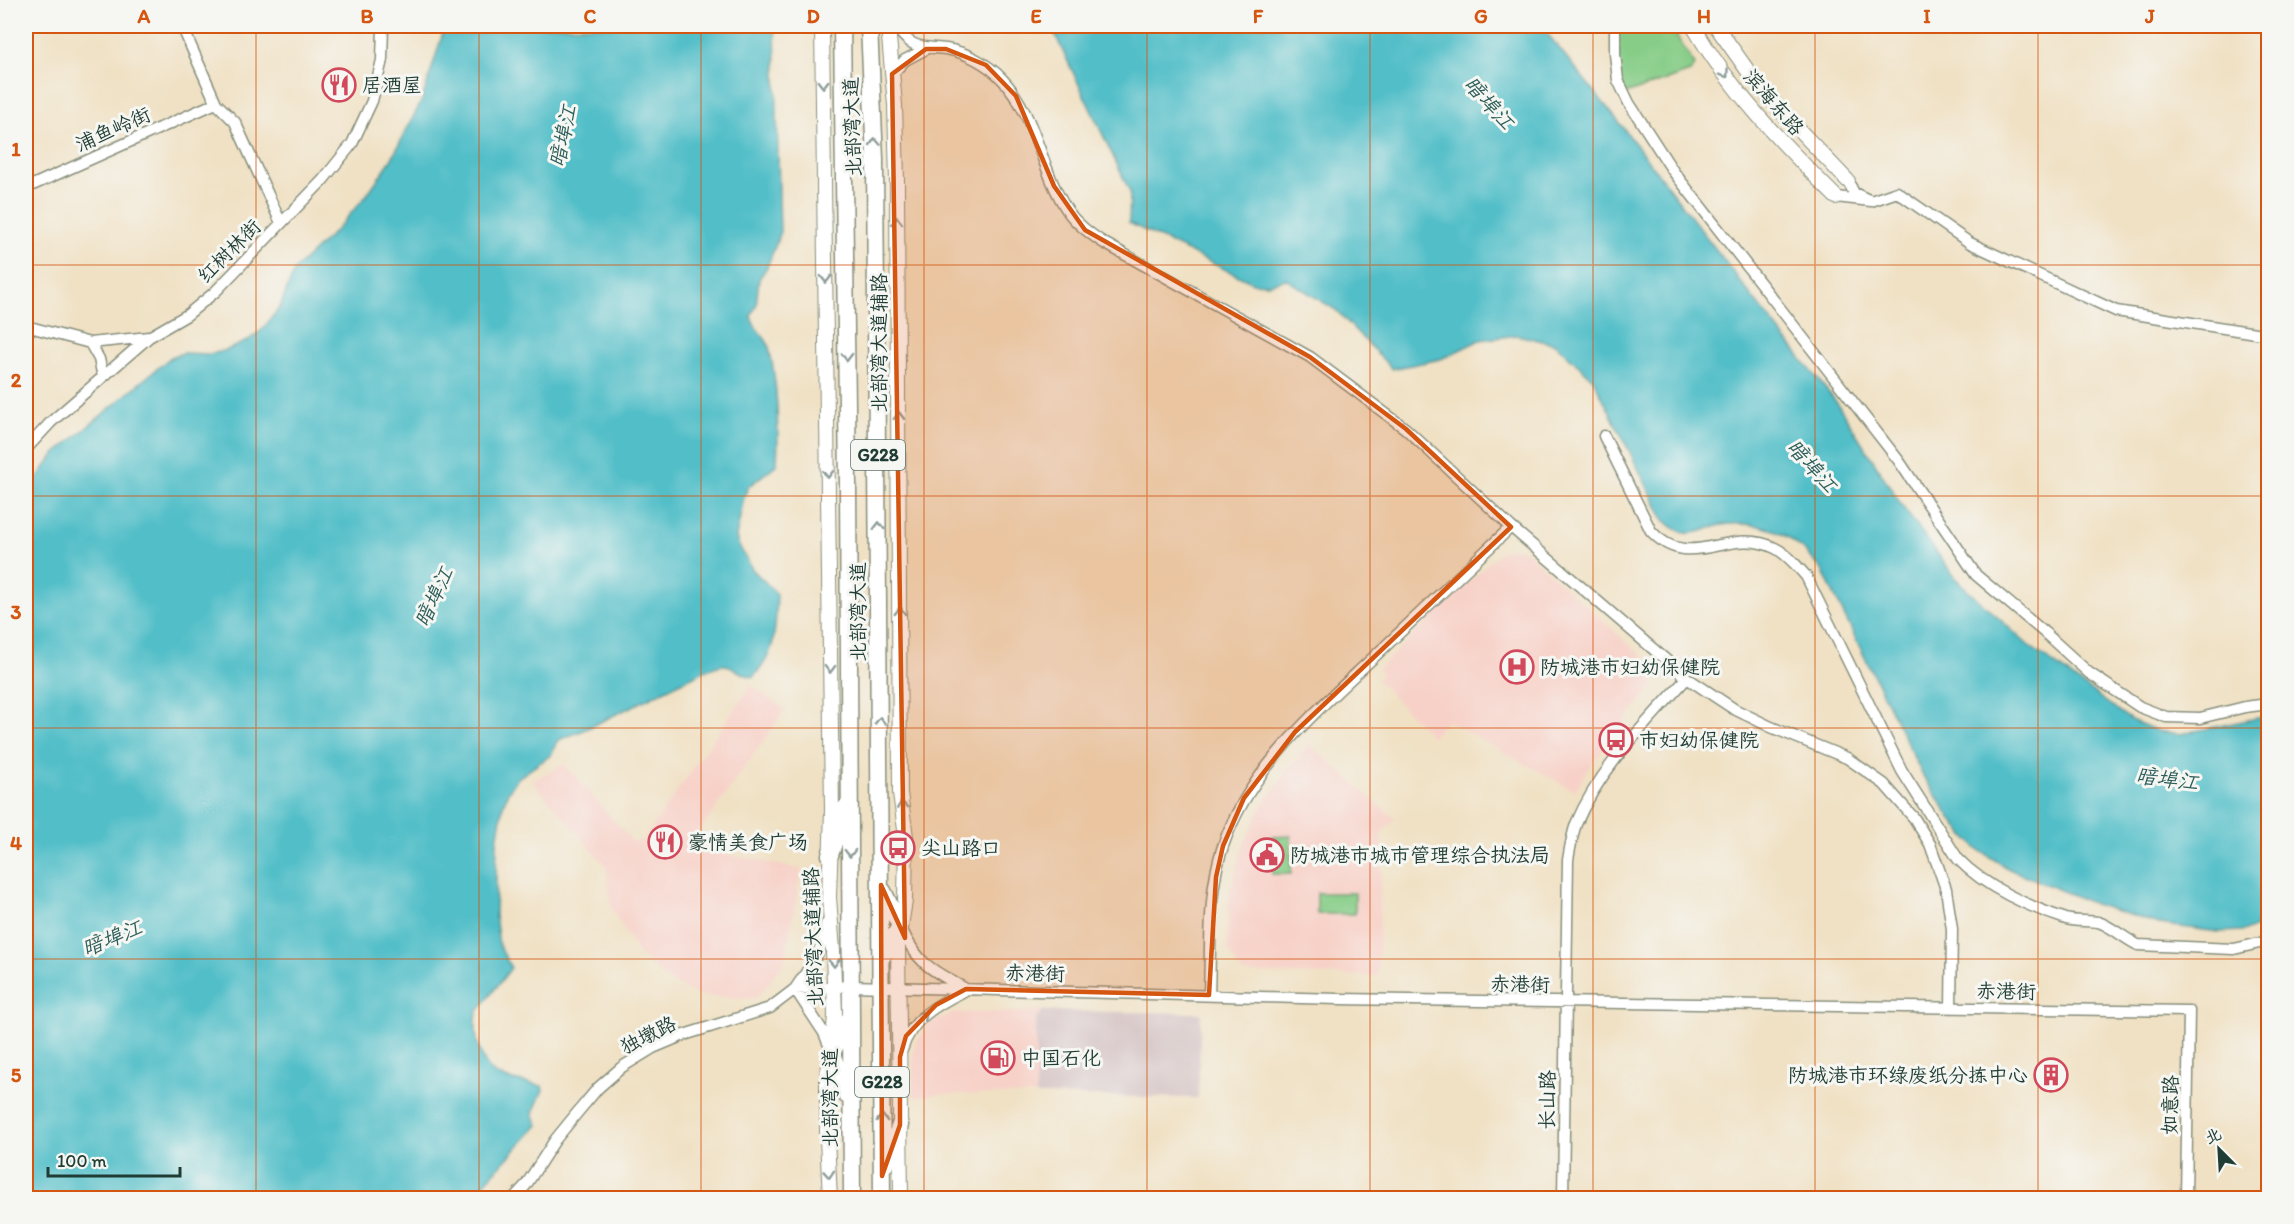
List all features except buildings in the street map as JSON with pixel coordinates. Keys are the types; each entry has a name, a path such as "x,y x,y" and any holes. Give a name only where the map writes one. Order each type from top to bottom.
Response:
{"highway":[{"name":"北部湾大道","path":"842,26 850,795 843,987 851,1016 852,1198"},
{"name":"北部湾大道","path":"869,26 875,159 882,1198"},
{"path":"830,855 850,795"},
{"path":"880,885 900,926 881,959"},
{"path":"851,1016 832,1053 851,1111"},
{"path":"882,1176 900,1125"}],"main road":[{"name":"北部湾大道辅路","path":"822,26 832,810 829,897 843,987 827,1075 830,1198"},
{"name":"北部湾大道辅路","path":"888,26 897,193 900,793 906,837 905,901 898,945 901,1198"},
{"name":"滨海东路","path":"1693,26 1732,84 1762,123 1836,196"},
{"name":"滨海东路","path":"1716,26 1779,109 1848,182"}],"street":[{"path":"182,26 216,103 235,122 281,223"},
{"name":"红树林街","path":"26,449 51,422 149,338 187,315 215,292 323,180 352,144 372,101 382,60 383,26"},
{"path":"895,26 915,45 926,49 946,49 967,55 986,65 1002,78 1020,105 1067,211 1085,230 1104,243 1310,357 1406,429 1511,527 1687,678 1734,709 1847,758 1884,784 1914,818 1930,844 1946,889 1952,929 1951,1008"},
{"path":"1615,26 1618,80 1629,103 1673,171 1899,461 1976,575 2089,673 2140,707 2166,717 2200,718 2245,706 2268,704"},
{"path":"892,74 905,60 926,49"},
{"name":"浦鱼岭街","path":"26,188 216,103"},
{"path":"1848,182 1854,193 1871,201"},
{"path":"1836,196 1871,201 1897,192 1970,243 2116,311 2268,335"},
{"path":"26,326 90,343 149,338"},
{"path":"90,343 99,359 103,377"},
{"path":"1604,436 1651,531 1663,543 1681,550 1696,550 1738,541 1760,542 1775,548 1791,560 1806,576 1902,771 1958,859 1970,871 2010,896 2068,919 2100,922 2138,945 2234,949 2268,941"},
{"path":"1209,995 1216,878 1223,846 1245,798 1295,732 1511,527"},
{"name":"长山路","path":"1563,1198 1568,860 1575,826 1591,794 1609,766 1687,678"},
{"name":"独墩路","path":"514,1198 526,1185 555,1140 577,1113 598,1088 622,1067 653,1048 684,1035 770,1008 795,989 819,954 825,934 829,897"},
{"path":"900,926 916,956 930,970 966,989"},
{"path":"795,989 843,987"},
{"name":"赤港街","path":"843,987 1567,1003 2189,1011"},
{"path":"795,989 824,1033 832,1053"},
{"path":"900,1057 906,1036 916,1022 936,1005 966,989"},
{"name":"如意路","path":"2186,1198 2189,1011"}],"highlighted area":[{"path":"926,49 946,49 986,65 1016,96 1054,186 1085,230 1310,357 1406,429 1511,527 1295,732 1244,798 1223,846 1216,877 1209,995 966,989 936,1005 906,1036 900,1057 900,1125 882,1176 881,885 905,938 892,74"}],"shaded area":[{"name":"防城港市妇幼保健院","path":"1511,548 1524,550 1653,666 1657,675 1654,684 1590,766 1575,791 1447,721 1432,737 1377,680 1382,674 1378,669 1500,552"},
{"name":"豪情美食广场","path":"751,685 785,710 693,841 700,849 801,869 785,961 757,998 700,996 666,979 639,954 612,910 606,866 532,781 564,764 633,842 643,840"},
{"path":"1309,744 1395,819 1382,832 1378,976 1242,973 1227,948 1230,892 1243,846 1260,809"},
{"path":"1043,1011 1036,1019 1036,1095 937,1094 913,1098 913,1053 916,1042 930,1023 953,1013"},
{"path":"1043,1011 1201,1013 1198,1098 1036,1095 1036,1019"}],"green space":[{"path":"1617,26 1670,26 1695,65 1690,72 1625,94 1618,77"},
{"path":"1291,836 1291,874 1272,874 1271,837"},
{"path":"1317,893 1355,893 1355,914 1317,914"}],"water":[{"name":"暗埠江","path":"445,26 775,26 780,234 767,267 759,279 756,306 751,316 754,325 769,347 772,362 777,406 777,464 748,487 736,537 753,570 777,594 774,638 771,648 761,668 753,677 730,666 721,665 561,739 557,742 551,755 518,778 508,792 503,806 497,842 495,915 499,945 511,968 478,1011 477,1037 482,1057 492,1072 504,1078 542,1086 543,1090 533,1113 538,1125 480,1188 466,1198 26,1198 26,507 32,484 54,455 171,357 183,353 211,354 227,350 247,341 262,330 280,307 295,269 337,229 366,196 391,160 422,100"},
{"name":"暗埠江","path":"1051,26 1541,26 1618,121 1753,298 1837,403 1902,506 1958,581 2028,645 2131,720 2158,731 2180,734 2268,716 2268,924 2243,931 2218,932 2159,924 2094,904 2009,869 1977,849 1956,825 1923,776 1822,570 1803,549 1783,535 1760,526 1720,525 1690,533 1674,528 1664,520 1593,379 1555,344 1517,335 1480,340 1441,359 1392,369 1336,310 1286,279 1269,284 1253,283 1129,223 1130,192"}],"place":[{"name":"居酒屋","path":"339,85"},
{"name":"防城港市妇幼保健院","path":"1517,667"},
{"name":"巿妇幼保健院","path":"1616,740"},
{"name":"豪情美食广场","path":"665,842"},
{"name":"尖山路口","path":"898,848"},
{"name":"防城港市城市管理综合执法局","path":"1267,855"},
{"name":"中国石化","path":"998,1058"},
{"name":"防城港市环绿废纸分拣中心","path":"2051,1075"}]}
